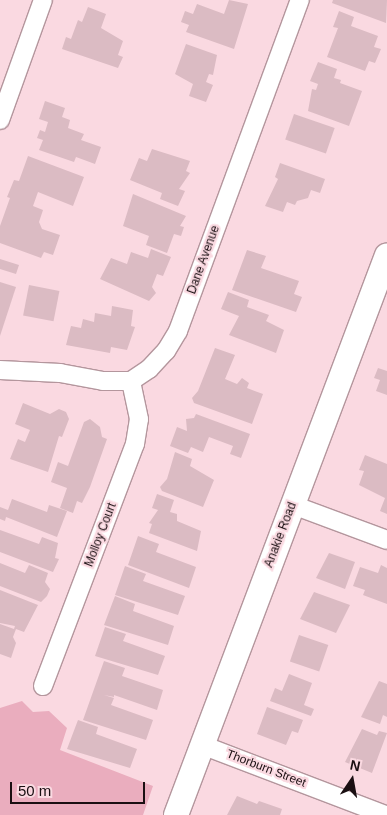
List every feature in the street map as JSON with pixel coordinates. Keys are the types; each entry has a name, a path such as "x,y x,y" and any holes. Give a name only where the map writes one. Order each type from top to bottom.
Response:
{"main road":[{"name":"Anakie Road","path":"176,815 387,256"}],"street":[{"path":"0,120 43,0"},
{"name":"Dane Avenue","path":"131,381 149,369 178,331 300,0"},
{"path":"0,370 60,373 103,381 131,381"},
{"name":"Molloy Court","path":"43,686 135,444 139,418 131,381"},
{"path":"293,505 387,540"},
{"name":"Thorburn Street","path":"202,745 386,815"}],"shaded area":[{"path":"22,701 33,712 49,711 67,728 60,750 153,786 143,815 0,815 0,708"}],"building":[{"path":"229,0 248,4 234,49 186,32 189,25 181,22 185,11 193,14 197,4 224,14"},
{"path":"333,0 387,0 386,23 332,3"},
{"path":"88,7 106,14 101,28 123,41 118,55 123,57 118,68 62,49 66,37 71,39 78,20 82,22"},
{"path":"339,11 354,17 351,26 378,36 374,47 381,49 375,63 369,61 365,71 327,57 338,28 333,27"},
{"path":"186,44 217,55 213,75 209,74 206,82 213,85 206,102 189,96 193,84 175,74"},
{"path":"318,62 337,69 334,78 341,80 340,83 362,91 349,126 308,111 312,89 316,90 318,84 310,81"},
{"path":"45,101 65,108 62,117 70,120 68,128 84,134 81,140 101,147 95,164 76,157 74,162 39,150 43,140 37,138 40,130 45,132 48,122 39,119"},
{"path":"294,114 335,128 326,154 285,140"},
{"path":"152,149 190,161 186,171 190,173 179,189 185,191 178,206 160,199 162,193 130,180 139,158 147,161"},
{"path":"28,156 84,177 73,206 38,192 33,206 43,210 39,222 42,229 60,235 53,255 44,252 41,258 0,243 0,226 10,198 7,197 14,180 19,181"},
{"path":"280,163 325,179 320,193 311,190 308,198 297,201 295,205 287,202 283,212 265,206 278,179 275,177"},
{"path":"133,194 186,216 180,226 184,227 181,236 174,234 167,253 146,245 149,236 123,226"},
{"path":"151,249 171,257 163,276 157,274 152,287 156,293 149,301 100,279 111,258 127,264 131,252 148,258"},
{"path":"247,250 266,256 261,268 299,281 294,294 302,297 296,312 232,290"},
{"path":"0,259 19,265 16,274 0,269"},
{"path":"0,282 16,287 0,336"},
{"path":"29,285 59,291 54,321 23,315"},
{"path":"228,292 249,300 247,307 269,315 266,321 284,330 276,353 229,335 239,316 221,309"},
{"path":"112,306 133,310 131,326 135,327 127,350 111,347 110,353 66,345 71,326 81,328 83,319 94,322 95,313 111,316"},
{"path":"215,348 235,355 225,379 237,384 242,378 249,383 247,388 263,394 252,424 194,403 192,398 198,391"},
{"path":"378,368 387,371 387,395 376,391 380,380 374,378"},
{"path":"23,403 50,414 59,409 66,412 69,419 62,437 59,436 48,472 10,459 18,439 25,442 30,430 15,424"},
{"path":"196,414 250,434 241,458 230,454 233,446 209,437 203,452 191,447 188,453 170,446 177,427 187,431 186,419 194,418"},
{"path":"90,419 100,427 102,437 107,439 90,487 82,503 77,501 73,513 60,508 67,488 51,482 58,462 68,466 84,422"},
{"path":"175,452 192,459 190,466 214,480 203,507 162,491 160,487 167,479"},
{"path":"365,455 387,464 387,514 380,511 385,498 359,485 364,471 359,470"},
{"path":"157,494 174,500 170,512 177,514 177,521 201,531 197,551 149,533 152,524 149,523 158,510 152,508"},
{"path":"12,499 47,512 49,505 67,511 57,537 6,517 5,521 0,519 0,507 8,510"},
{"path":"0,530 39,544 42,537 58,543 55,558 59,559 53,572 0,552"},
{"path":"138,536 159,544 156,552 196,567 189,588 128,565"},
{"path":"329,553 355,562 345,589 316,578"},
{"path":"0,563 25,573 29,565 48,573 45,582 50,589 47,596 41,602 0,586"},
{"path":"381,565 387,568 387,604 363,595 365,590 353,586 360,567 378,573"},
{"path":"125,566 146,574 143,581 185,596 178,615 115,595"},
{"path":"0,590 38,605 24,632 16,629 13,637 16,643 11,658 0,654 0,624 14,629 15,626 0,623"},
{"path":"314,592 350,605 336,633 300,619"},
{"path":"115,596 135,604 133,611 174,626 168,645 104,625"},
{"path":"105,627 126,634 123,641 165,656 158,675 95,656"},
{"path":"299,635 328,645 319,672 290,661"},
{"path":"104,661 125,668 122,676 163,690 157,710 114,695 114,697 104,695 114,698 111,705 153,720 146,740 83,720"},
{"path":"289,674 312,683 304,705 314,709 311,716 270,701 275,688 282,691"},
{"path":"379,681 387,684 387,717 383,715 380,724 361,717"},
{"path":"267,707 303,720 298,733 292,731 286,745 257,734"},
{"path":"78,720 98,727 96,734 137,749 130,768 67,749"},
{"path":"362,729 377,735 379,731 387,733 372,773 345,762"},
{"path":"237,796 257,804 259,801 282,809 280,815 227,815"}]}
